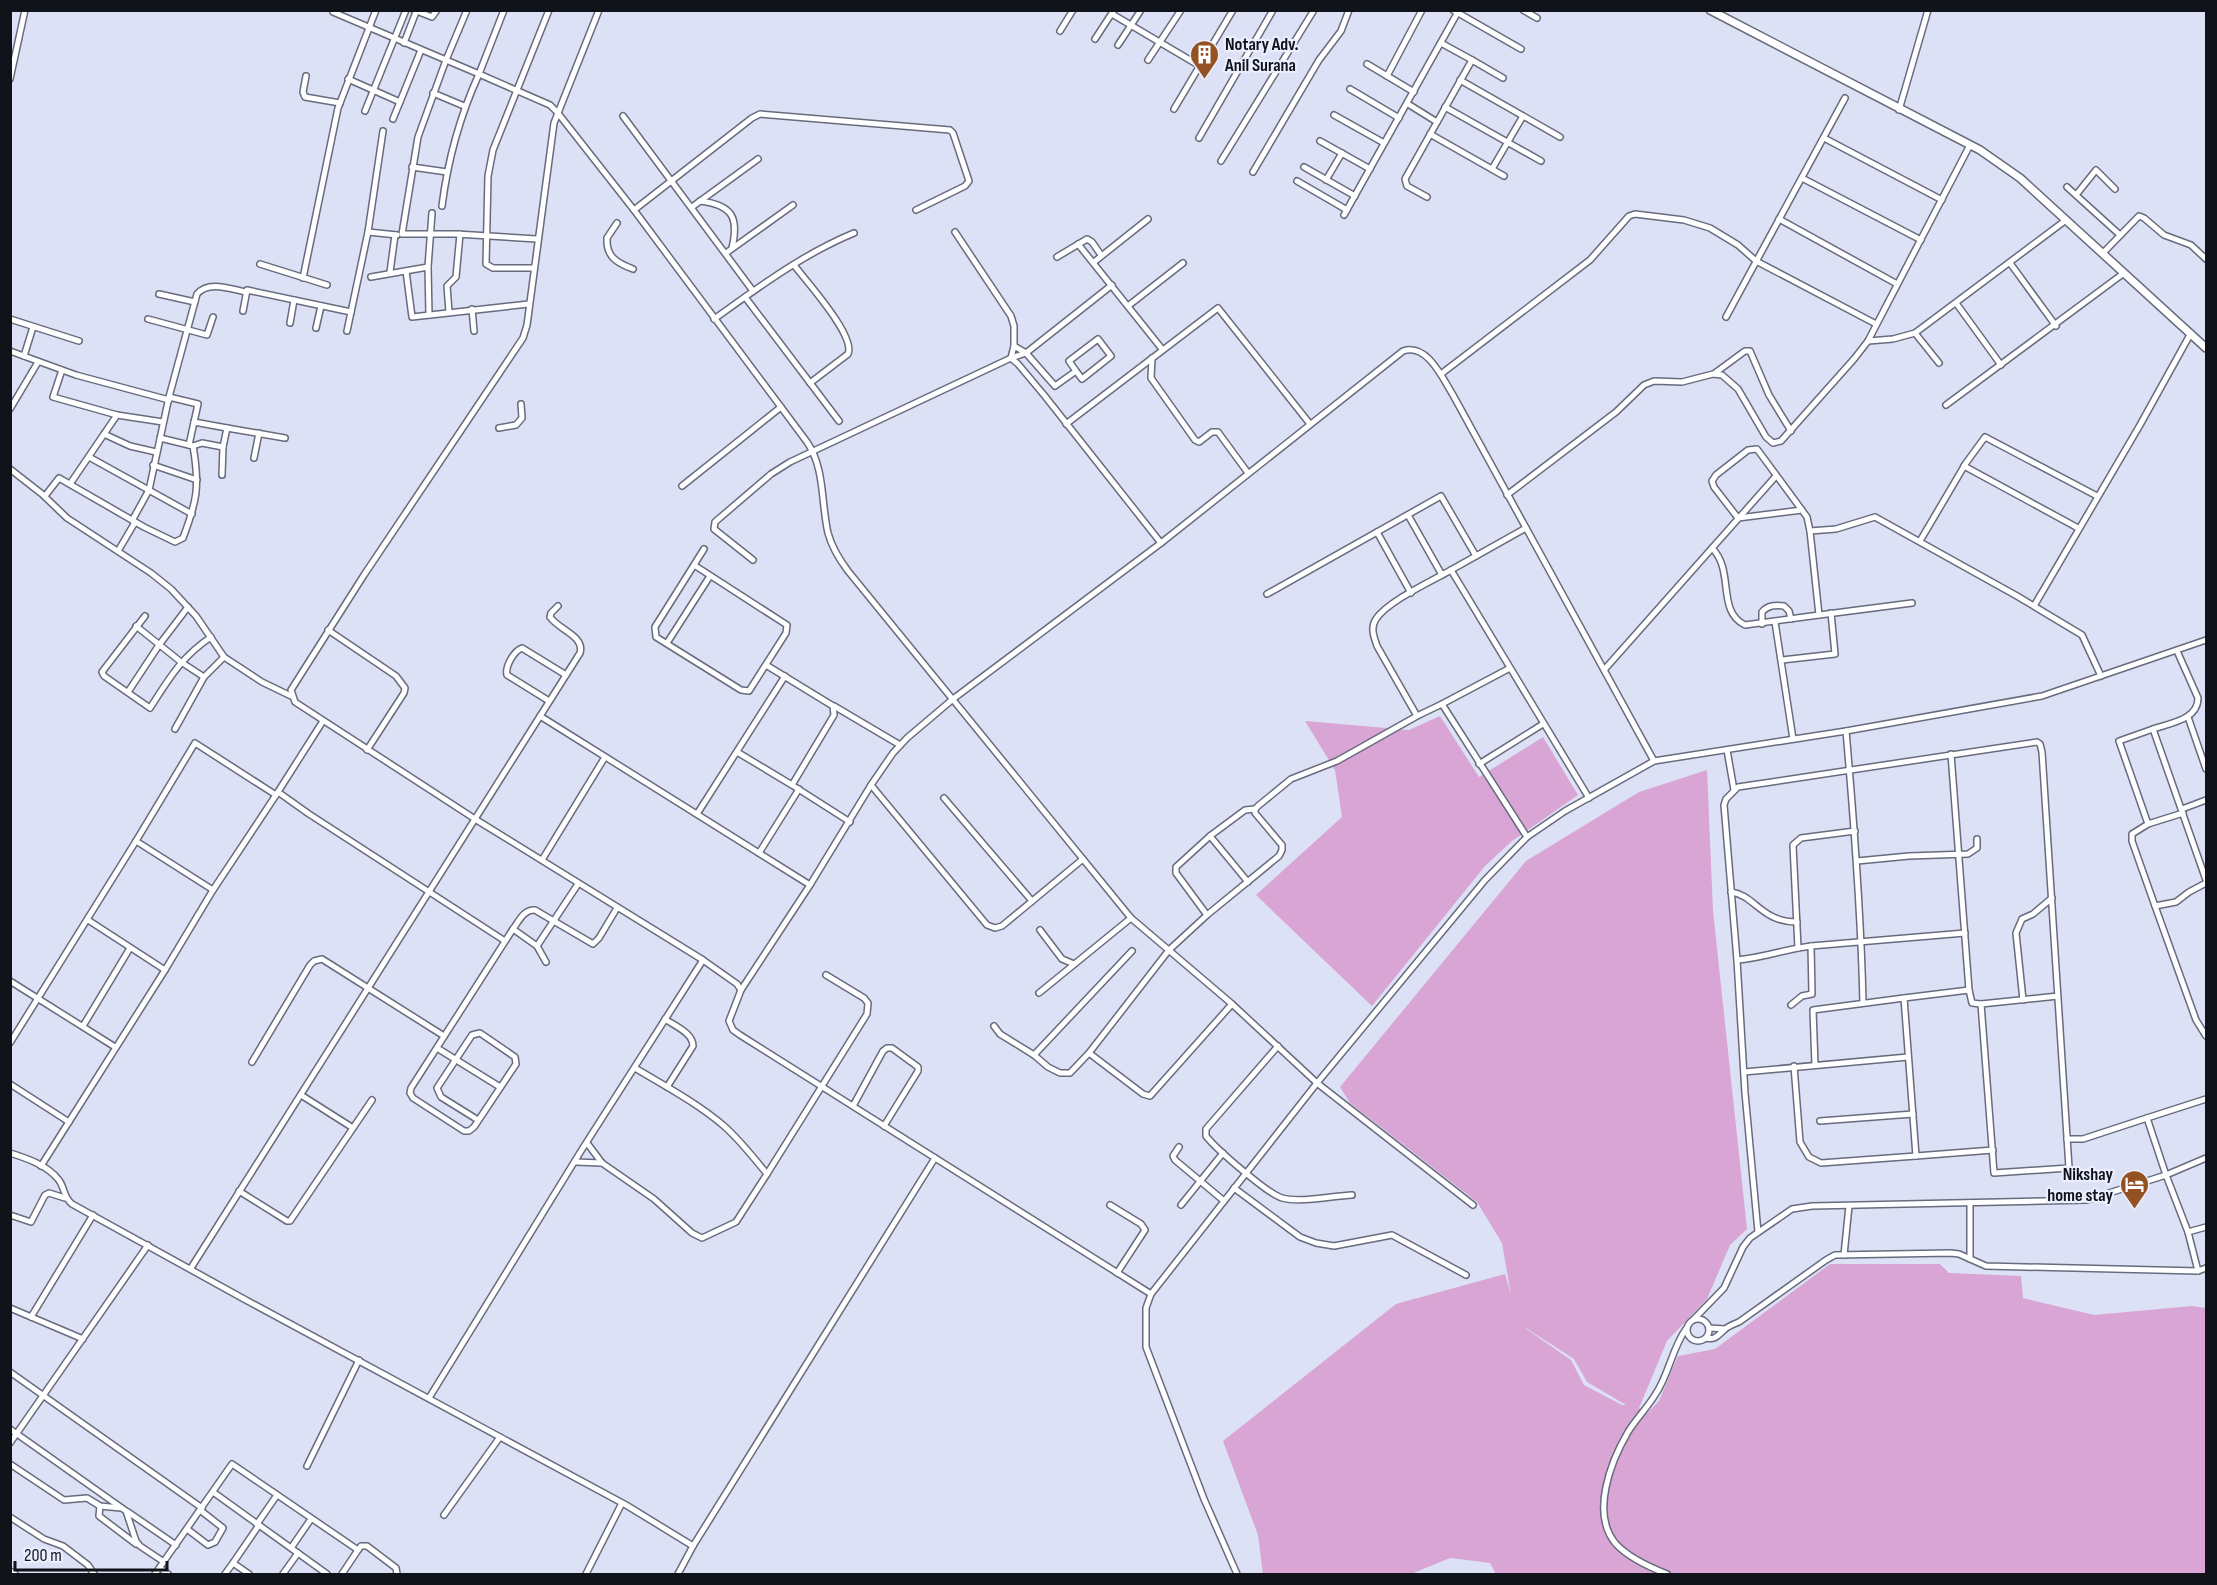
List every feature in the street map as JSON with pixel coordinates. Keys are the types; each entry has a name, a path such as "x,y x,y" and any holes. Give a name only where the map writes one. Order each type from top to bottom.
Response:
{"main road":[{"path":"1710,10 1970,145 2020,177 2206,348"}],"street":[{"path":"10,79 25,10"},
{"path":"333,10 369,28 516,89 550,105 557,112 634,210 813,450 819,469 828,532 839,558 1131,918 1232,1004 1317,1083 1473,1205"},
{"path":"303,278 340,103 376,10"},
{"path":"365,111 406,10"},
{"path":"404,43 415,11 432,17 436,10"},
{"path":"402,234 418,137 433,93 467,10"},
{"path":"442,206 453,139 464,106 504,10"},
{"path":"534,267 489,267 486,260 488,176 493,150 549,10"},
{"path":"598,10 554,123 527,325 517,348 328,630 291,690 291,696 294,702 367,750 578,884 703,960 741,990"},
{"path":"1060,31 1073,10"},
{"path":"1118,45 1141,10"},
{"path":"1174,109 1233,10"},
{"path":"1199,138 1273,10"},
{"path":"1221,161 1314,10"},
{"path":"1253,172 1318,60 1341,31 1349,10"},
{"path":"1387,76 1422,10"},
{"path":"1523,10 1537,18"},
{"path":"1899,110 1928,10"},
{"path":"1148,60 1179,11"},
{"path":"1297,181 1345,213 1408,104 1457,11 1521,49"},
{"path":"1095,39 1113,12 1200,66"},
{"path":"1441,43 1503,78"},
{"path":"393,118 421,50"},
{"path":"1427,197 1407,186 1405,181 1472,60"},
{"path":"1367,64 1414,92"},
{"path":"306,76 303,92 305,97 340,103"},
{"path":"348,79 400,102"},
{"path":"1461,80 1560,137"},
{"path":"1350,88 1399,118"},
{"path":"433,93 464,106"},
{"path":"1726,317 1845,98"},
{"path":"1408,104 1437,122"},
{"path":"1445,107 1541,160"},
{"path":"634,210 760,114 948,129 953,133 969,181 965,186 916,210"},
{"path":"1334,115 1384,143"},
{"path":"622,116 753,291"},
{"path":"1492,169 1523,116"},
{"path":"347,331 368,232 383,130"},
{"path":"1430,134 1504,176"},
{"path":"1824,138 1942,200"},
{"path":"1320,141 1370,169"},
{"path":"1713,374 1722,375 1738,389 1769,441 1777,443 1791,432 1868,341 1970,145"},
{"path":"1326,180 1342,153"},
{"path":"692,207 758,159"},
{"path":"412,167 447,172"},
{"path":"1304,167 1355,196"},
{"path":"2076,195 2096,170 2115,189"},
{"path":"1802,178 1920,240"},
{"path":"2067,187 2120,235"},
{"path":"700,201 718,204 731,216 736,230 732,248"},
{"path":"726,253 793,205"},
{"path":"429,315 428,267 432,213"},
{"path":"1441,374 1590,260 1629,216 1635,214 1699,223 1733,242 1756,261 1876,324"},
{"path":"2102,254 2137,217 2141,216 2164,235 2191,245 2206,259"},
{"path":"1094,262 1148,219"},
{"path":"1779,219 1897,284"},
{"path":"1868,341 1893,339 1916,333 2066,220"},
{"path":"617,223 607,238 609,253 616,262 633,269"},
{"path":"368,232 395,235 460,234 537,239"},
{"path":"955,232 1011,316 1014,323 1014,346 1011,358"},
{"path":"714,319 822,246 854,233"},
{"path":"449,312 447,286 455,279 460,234"},
{"path":"390,272 395,235"},
{"path":"1057,257 1078,243 1089,240 1101,255"},
{"path":"1078,243 1162,349"},
{"path":"1128,306 1183,263"},
{"path":"2010,263 2056,326"},
{"path":"260,264 327,285"},
{"path":"794,265 841,328 850,346 848,354 810,383"},
{"path":"371,277 428,267"},
{"path":"406,271 412,317 529,304"},
{"path":"1946,405 2056,326 2124,273"},
{"path":"753,560 714,529 715,522 771,474 813,450 1026,353 1112,285"},
{"path":"118,551 134,524 133,519 149,490 163,422 200,290 210,286 246,292 247,290 351,312"},
{"path":"243,310 246,292"},
{"path":"159,294 195,302"},
{"path":"745,297 839,421"},
{"path":"290,322 294,300"},
{"path":"1956,303 2001,365"},
{"path":"316,328 321,306"},
{"path":"1066,424 1218,308 1310,424"},
{"path":"472,309 474,330"},
{"path":"148,319 207,335 213,317"},
{"path":"10,319 79,341"},
{"path":"24,356 33,327"},
{"path":"1916,333 1939,363"},
{"path":"2034,606 2191,333"},
{"path":"1098,339 1112,356 1082,378 1076,371 1069,361 1098,339"},
{"path":"1014,346 1026,353 1055,386"},
{"path":"1151,1294 733,1030 729,1021 741,990 850,822 871,785 900,745 953,699 1161,543 1402,351 1414,349 1423,353 1441,374 1654,762"},
{"path":"10,351 62,370 169,399 198,404 191,446 197,480 192,514 183,538 175,542 144,527 59,478 45,496"},
{"path":"1507,495 1616,412 1644,385 1659,380 1688,381 1713,374 1743,352 1750,351 1769,395 1791,432"},
{"path":"1152,357 1151,378 1195,440 1199,442 1212,432 1218,432 1248,473"},
{"path":"1011,358 1044,394 1161,543"},
{"path":"10,409 38,362"},
{"path":"62,370 53,397 117,415 163,422"},
{"path":"1044,394 1076,371"},
{"path":"499,428 516,425 522,418 521,404"},
{"path":"682,486 781,407"},
{"path":"70,484 117,415"},
{"path":"194,422 285,438"},
{"path":"222,475 223,447 227,428"},
{"path":"254,458 259,433"},
{"path":"104,434 130,446 156,452"},
{"path":"1920,541 1964,466 1985,436 2097,496"},
{"path":"160,438 191,446 202,443 223,447"},
{"path":"1738,518 1712,484 1716,475 1748,450 1754,448 1760,452 1807,517 1819,615"},
{"path":"88,457 192,514"},
{"path":"153,465 197,480"},
{"path":"1964,466 2079,528"},
{"path":"10,469 45,496 67,518 171,589 188,607 224,657 262,682 291,696"},
{"path":"1604,670 1776,476"},
{"path":"1267,594 1441,496 1476,556"},
{"path":"1738,518 1802,510"},
{"path":"1408,515 1442,575"},
{"path":"1810,531 1836,529 1875,517 2082,634 2102,676"},
{"path":"1416,716 1372,634 1376,619 1386,609 1411,592 1526,528"},
{"path":"1377,532 1411,592"},
{"path":"1712,548 1721,557 1730,612 1735,620 1745,625 1912,603"},
{"path":"694,565 786,625 786,633 753,687 746,692 656,637 656,627 694,565 704,549"},
{"path":"1451,570 1589,798"},
{"path":"667,644 710,576"},
{"path":"1762,624 1762,612 1767,607 1778,605 1784,606 1789,611 1791,619"},
{"path":"191,1268 566,675 581,647 579,641 550,617 558,606"},
{"path":"128,692 188,607"},
{"path":"1782,660 1835,654 1831,613"},
{"path":"145,616 102,672 104,676 150,708 181,662 192,649 210,637"},
{"path":"1775,622 1793,740"},
{"path":"136,626 204,678"},
{"path":"328,630 396,676 405,688 367,750"},
{"path":"1238,1575 1203,1499 1146,1347 1146,1308 1151,1294 1317,1083 1485,880 1527,837 1565,811 1654,762 2042,696 2206,640"},
{"path":"549,702 507,675 507,668 516,652 522,648 566,675"},
{"path":"2148,824 2119,741 2188,717 2196,710 2198,698 2177,651"},
{"path":"175,729 204,678 224,657"},
{"path":"766,665 900,745"},
{"path":"1207,915 1176,873 1176,867 1210,836 1245,810 1255,809 1291,779 1337,762 1416,716 1509,668"},
{"path":"697,814 785,676"},
{"path":"1442,704 1527,837"},
{"path":"792,784 834,715 833,706"},
{"path":"540,716 810,885"},
{"path":"2188,717 2206,769"},
{"path":"41,1166 213,890 323,721"},
{"path":"1479,764 1543,724"},
{"path":"2153,729 2206,879 2176,902 2155,906"},
{"path":"1846,731 1857,861 1863,1003"},
{"path":"10,1043 88,920 195,743 506,941"},
{"path":"1758,1232 1724,805 1734,790 1742,785 2024,743 2040,744 2069,1168 1995,1173 1981,1004"},
{"path":"1727,750 1734,790"},
{"path":"737,752 850,822"},
{"path":"1951,754 1969,990 1972,1003 2058,996"},
{"path":"542,860 605,757"},
{"path":"871,785 987,925 995,928 1002,926 1083,859"},
{"path":"759,853 799,789"},
{"path":"944,798 1032,901"},
{"path":"2206,800 2148,824 2134,831 2131,837 2196,1020 2206,1036"},
{"path":"994,1026 1000,1035 1034,1055 1048,1067 1063,1074 1070,1073 1089,1053 1169,950 1207,915 1271,863 1282,850 1282,845 1255,809"},
{"path":"1798,948 1793,844 1802,837 1855,831"},
{"path":"1210,836 1248,882"},
{"path":"1857,861 1968,854 1976,850 1977,839"},
{"path":"136,841 213,890"},
{"path":"537,946 578,884"},
{"path":"1731,892 1738,893 1771,917 1782,921 1797,922"},
{"path":"2023,1000 2016,933 2018,925 2022,919 2033,914 2052,898"},
{"path":"478,1120 438,1093 437,1088 472,1035 480,1033 515,1057 517,1061 478,1120 471,1129 464,1131 413,1098 410,1093 411,1088 513,929 528,910 536,910 592,944 599,938 617,908"},
{"path":"1039,993 1131,918"},
{"path":"88,920 165,970"},
{"path":"513,929 537,946 546,962"},
{"path":"1040,930 1062,959 1074,964"},
{"path":"1737,960 1766,957 1811,946 1965,933"},
{"path":"1811,946 1815,1065"},
{"path":"83,1026 130,948"},
{"path":"1034,1055 1132,951"},
{"path":"252,1062 314,961 322,959 444,1036"},
{"path":"429,1398 703,960"},
{"path":"587,1143 602,1163 648,1194 692,1233 702,1238 722,1231 736,1222 867,1014 869,1008 864,998 825,975"},
{"path":"10,981 116,1047"},
{"path":"1813,1010 1969,990"},
{"path":"1791,1005 1802,996 1812,994"},
{"path":"1904,998 1916,1156"},
{"path":"1089,1053 1143,1094 1150,1096 1232,1004"},
{"path":"665,1019 694,1041 667,1087"},
{"path":"2196,1020 2206,1025"},
{"path":"1278,1047 1206,1129 1206,1136 1246,1173 1277,1196 1284,1198 1352,1195"},
{"path":"438,1048 500,1087"},
{"path":"853,1106 883,1051 892,1048 918,1066 918,1071 884,1126"},
{"path":"1744,1072 1908,1057"},
{"path":"1794,1066 1800,1142 1809,1157 1821,1163 1993,1150"},
{"path":"635,1068 694,1104 723,1125 767,1174"},
{"path":"10,1084 69,1122"},
{"path":"301,1095 353,1128"},
{"path":"2067,1139 2083,1139 2206,1099"},
{"path":"239,1191 290,1221 372,1100"},
{"path":"1820,1121 1913,1114"},
{"path":"2147,1118 2188,1232 2198,1271"},
{"path":"1179,1147 1173,1158 1224,1201"},
{"path":"10,1153 41,1166 58,1179 65,1198"},
{"path":"1181,1205 1223,1153"},
{"path":"678,1575 693,1546 934,1158"},
{"path":"1667,1575 1640,1562 1617,1545 1607,1529 1604,1505 1609,1476 1618,1452 1638,1418 1656,1394 1686,1329 1724,1288 1743,1247 1758,1232 1792,1209 1801,1207 2086,1200 2166,1174 2206,1158"},
{"path":"575,1162 602,1163"},
{"path":"1234,1188 1300,1237 1334,1246 1392,1235 1466,1275"},
{"path":"10,1215 31,1222 45,1195 49,1193 65,1198 244,1299 622,1503 693,1546"},
{"path":"1970,1203 1970,1259"},
{"path":"1110,1205 1141,1224 1145,1230 1117,1273"},
{"path":"1844,1255 1850,1206"},
{"path":"31,1317 93,1215"},
{"path":"2188,1232 2206,1227"},
{"path":"10,1443 148,1245"},
{"path":"1678,1346 1706,1338 1716,1338 1725,1329 1739,1322 1835,1255 1951,1253 1959,1254 1986,1266 2198,1271 2206,1268"},
{"path":"1704,1321 1707,1306"},
{"path":"10,1308 83,1339"},
{"path":"1693,1320 1704,1321 1709,1328"},
{"path":"1709,1328 1725,1329"},
{"path":"1706,1338 1709,1328"},
{"path":"1686,1329 1689,1337 1694,1341"},
{"path":"307,1466 359,1360"},
{"path":"10,1372 201,1509 223,1528 212,1545 208,1545 187,1529"},
{"path":"10,1429 176,1545"},
{"path":"444,1515 500,1437"},
{"path":"10,1464 64,1500 87,1498 100,1506 124,1509"},
{"path":"155,1575 232,1464 358,1550"},
{"path":"213,1492 327,1575"},
{"path":"225,1575 277,1495"},
{"path":"586,1575 622,1503"},
{"path":"100,1506 99,1516 105,1522 164,1563"},
{"path":"124,1509 140,1546"},
{"path":"10,1517 44,1539 63,1546 88,1565 94,1575"},
{"path":"291,1548 311,1519"},
{"path":"342,1575 362,1546 367,1546 396,1568 397,1575"},
{"path":"283,1575 298,1553"},
{"path":"233,1563 249,1575"},
{"path":"160,1568 168,1575"},
{"path":"10,1571 15,1575"}],"shaded area":[{"path":"1440,716 1479,777 1543,737 1578,795 1512,841 1485,866 1372,1006 1256,895 1342,817 1335,770 1305,721 1409,730"},
{"path":"1707,770 1713,911 1747,1229 1730,1245 1707,1299 1667,1341 1639,1408 1646,1414 1659,1401 1678,1356 1715,1349 1830,1264 1940,1264 1949,1273 2021,1276 2023,1298 2094,1315 2192,1306 2206,1308 2206,1574 1496,1574 1490,1563 1450,1558 1411,1574 1263,1574 1258,1535 1223,1441 1396,1304 1505,1274 1511,1295 1502,1243 1477,1202 1350,1103 1340,1087 1526,861 1639,792","holes":["1518,1323 1574,1359 1587,1382 1626,1405 1584,1385 1571,1360"]}],"place":[{"name":"Notary Adv. Anil Surana","path":"1204,80"},
{"name":"Nikshay home stay","path":"2134,1210"}]}
